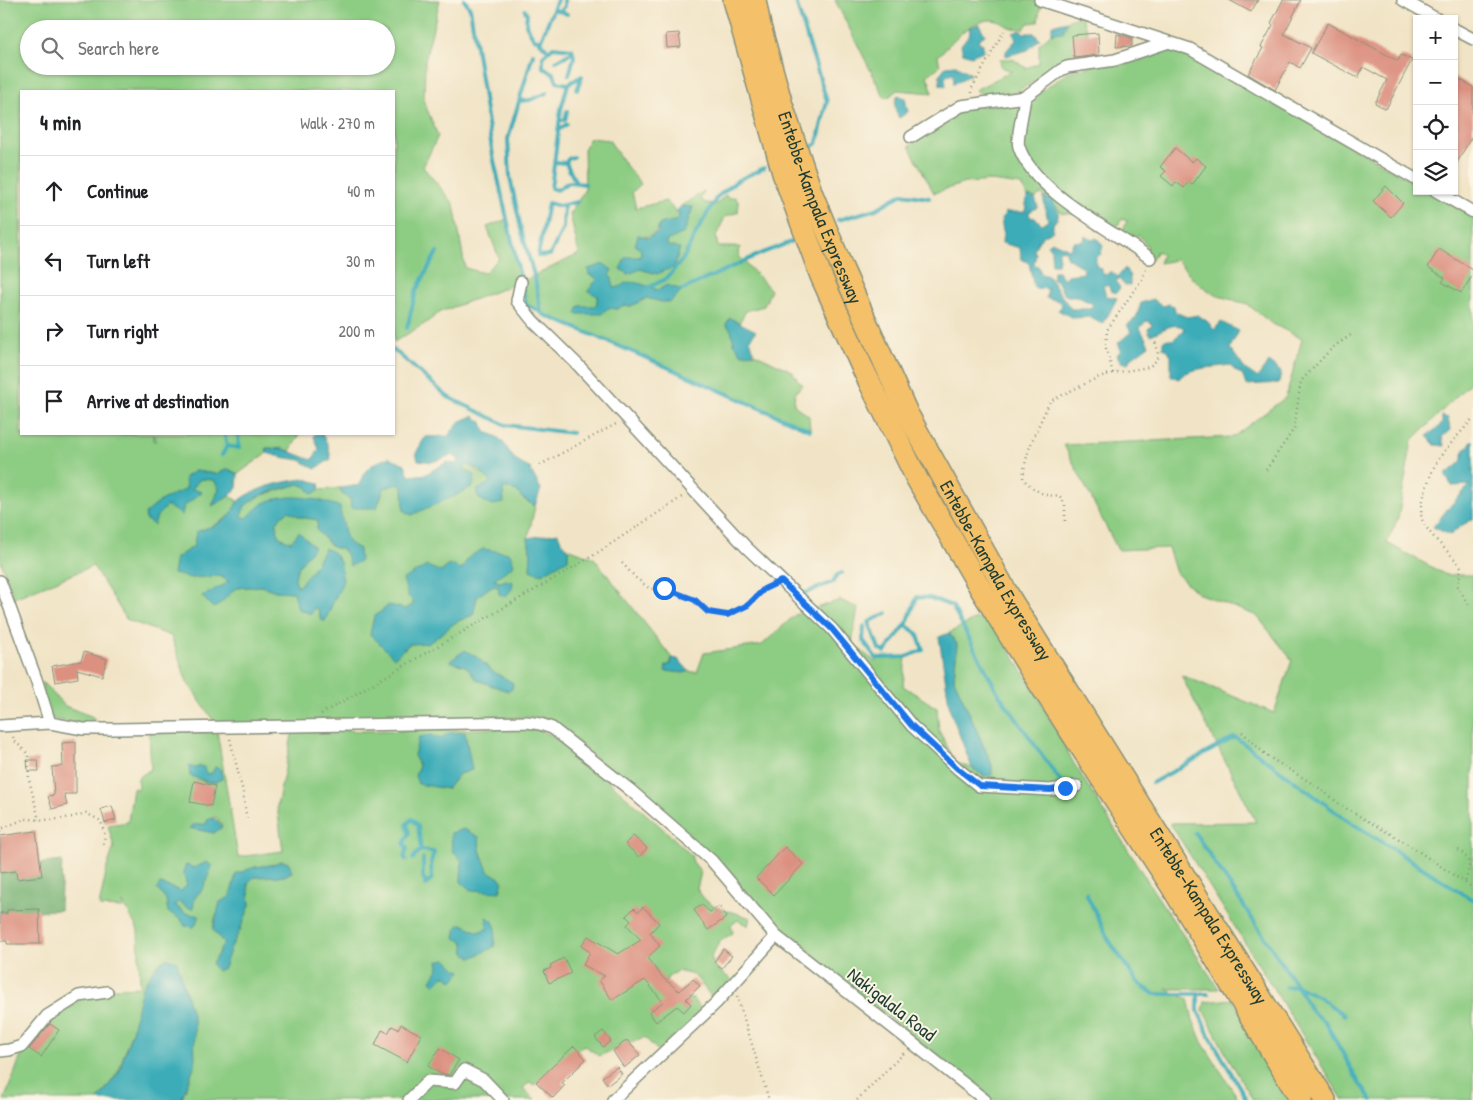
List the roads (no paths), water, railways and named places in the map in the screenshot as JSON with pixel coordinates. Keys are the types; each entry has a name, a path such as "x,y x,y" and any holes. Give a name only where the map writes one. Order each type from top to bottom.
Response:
{"highway":[{"name":"Entebbe–Kampala Expressway","path":"734,0 782,173 820,276 862,367 918,479 982,591 1030,669 1172,887 1300,1100"},
{"name":"Entebbe–Kampala Expressway","path":"755,0 760,26 782,105 812,194 843,270 907,413 1011,600 1325,1100"}],"street":[{"path":"1040,0 1190,49 1413,178"},
{"path":"1403,0 1430,15"},
{"path":"1458,31 1473,39"},
{"path":"911,137 955,108 1025,97 1066,67 1109,61 1169,42"},
{"path":"1025,97 1018,146 1033,172 1042,182 1097,224 1150,258"},
{"path":"1443,195 1473,212"},
{"path":"521,282 517,301 533,321 578,366 746,547 832,629 912,726 958,769 980,786 1050,790 1077,786"},
{"path":"0,581 36,679 50,724 6,726"},
{"name":"Nakigalala Road","path":"50,724 83,729 100,729 527,722 552,728 629,789 712,861 776,936 985,1100"},
{"path":"613,1100 734,984 776,936"},
{"path":"0,1051 22,1046 47,1016 79,996 107,992"},
{"path":"409,1100 428,1081 455,1083 464,1070 484,1080 503,1100"}],"water":[{"path":"1067,21 1063,32 1052,33 1052,25"},
{"path":"979,24 985,35 978,40 983,44 983,51 971,56 963,53 961,45 970,33 969,28"},
{"path":"1021,30 1024,33 1034,33 1040,39 1028,50 1006,56 1006,51 1016,40 1013,33"},
{"path":"956,65 971,74 954,84 953,73 945,77 946,86 940,85 940,74 946,66"},
{"path":"898,95 905,98 908,112 899,118 895,106"},
{"path":"1027,196 1035,198 1038,207 1029,212 1030,217 1035,218 1042,224 1048,221 1043,197 1051,200 1059,212 1053,224 1053,231 1041,238 1034,250 1036,254 1034,264 1039,267 1041,274 1048,276 1071,309 1090,309 1093,304 1076,296 1067,296 1063,293 1058,282 1052,278 1054,271 1058,271 1064,279 1067,275 1084,273 1082,267 1067,258 1066,251 1061,249 1058,253 1058,264 1052,264 1051,250 1047,245 1053,242 1070,249 1073,242 1084,241 1085,236 1092,240 1097,238 1103,245 1101,254 1096,257 1096,266 1102,269 1102,273 1106,275 1111,271 1118,277 1125,268 1130,276 1130,285 1125,286 1119,279 1116,281 1120,288 1116,293 1111,291 1108,285 1103,285 1106,296 1117,298 1102,324 1089,317 1073,318 1058,310 1062,306 1059,301 1046,298 1048,289 1034,288 1029,263 1021,259 1020,248 1002,243 1001,219 1006,212 1025,212"},
{"path":"681,206 693,207 684,233 666,241 668,246 680,248 674,267 657,274 640,269 629,274 620,269 626,257 640,257 641,250 635,245 638,235 648,238 657,233 660,224 678,220 679,214 677,211"},
{"path":"604,264 612,270 609,276 612,278 614,288 634,282 658,290 667,285 682,290 671,302 647,298 631,306 624,305 617,309 608,308 602,314 576,314 579,306 596,306 598,296 588,291 597,280 594,276 589,275 588,269"},
{"path":"1153,299 1163,306 1169,304 1174,306 1175,312 1187,317 1198,315 1208,322 1214,330 1221,322 1239,331 1230,348 1245,369 1258,378 1268,362 1281,372 1279,383 1246,385 1242,374 1229,365 1195,370 1188,372 1179,379 1171,376 1171,356 1168,350 1163,348 1163,341 1173,340 1185,329 1173,326 1150,335 1148,329 1152,325 1146,321 1140,328 1149,345 1130,359 1128,364 1121,362 1117,355 1121,350 1118,343 1131,332 1127,325 1136,318 1141,303"},
{"path":"730,318 756,331 750,339 754,353 742,354 734,343 731,330 726,324"},
{"path":"473,416 482,422 485,432 500,439 516,460 531,469 541,489 535,506 522,498 517,491 503,487 504,503 492,505 479,499 476,491 491,482 479,470 467,464 464,469 475,475 473,486 412,515 404,511 403,487 398,484 384,488 377,508 351,508 350,499 342,494 340,488 360,485 366,470 389,457 405,464 409,476 426,474 447,462 456,464 459,460 453,455 432,462 418,460 416,453 425,437 448,436 459,422"},
{"path":"1442,416 1448,418 1450,430 1442,437 1444,446 1435,445 1427,436 1442,424"},
{"path":"315,435 323,435 328,445 331,459 315,469 300,460 267,453 266,448 283,449 312,460 319,449"},
{"path":"1473,440 1473,519 1450,535 1433,527 1470,485 1452,486 1445,475 1461,462 1464,451"},
{"path":"228,469 238,474 237,488 230,496 212,506 219,489 214,480 200,479 192,489 202,492 184,506 182,515 167,506 157,516 154,525 146,520 145,514 162,500 186,489 185,477 195,471 217,474"},
{"path":"305,479 319,483 320,490 312,494 306,487 299,484 271,492 256,498 246,505 241,516 247,518 264,503 293,497 322,501 340,507 347,539 359,549 360,561 350,566 342,549 332,547 317,530 318,520 300,517 289,511 281,516 276,524 279,537 291,542 299,532 314,547 299,566 295,576 298,587 312,570 325,548 334,553 340,562 343,581 325,621 321,620 318,609 314,608 311,614 298,609 294,592 276,591 261,586 236,588 219,605 213,608 202,596 229,582 220,576 191,578 173,574 176,558 194,546 196,532 224,520 231,514 238,502 246,496 270,486"},
{"path":"558,533 561,541 568,548 568,559 542,574 530,570 531,555 528,538"},
{"path":"483,549 510,553 514,565 493,580 513,582 512,589 505,597 499,594 498,586 490,587 477,597 473,615 456,622 429,643 409,644 394,658 370,634 374,617 389,605 405,609 413,605 403,579 427,566 442,572 447,566 454,565 461,570 469,557"},
{"path":"949,633 957,644 954,679 992,765 992,775 984,776 972,768 950,710 939,637"},
{"path":"465,650 478,658 492,671 513,683 512,689 508,691 477,680 467,667 450,661"},
{"path":"672,658 678,659 689,671 684,673 665,671 666,666 671,664"},
{"path":"465,732 472,770 459,774 447,789 418,784 415,776 419,766 414,755 419,737 430,735 441,739 448,733"},
{"path":"189,766 195,768 204,767 205,772 208,774 212,773 215,767 221,769 222,779 210,782 190,776"},
{"path":"208,819 215,819 222,827 214,833 189,828 193,825 206,824"},
{"path":"464,829 479,837 480,850 488,871 503,880 500,892 471,890 461,882 462,861 452,850 451,833"},
{"path":"282,861 289,863 292,872 284,876 254,877 248,883 250,905 231,947 224,968 217,971 212,964 224,943 213,930 220,902 230,897 236,874 255,867 271,865"},
{"path":"207,862 212,866 203,889 195,897 193,909 186,907 179,901 175,905 185,913 200,916 194,927 185,926 181,919 168,912 166,899 157,889 160,884 181,891 187,885 183,873 185,866 194,868"},
{"path":"486,917 492,920 496,928 494,947 472,958 465,953 464,942 455,938 457,926 462,924 478,932 488,928"},
{"path":"167,958 177,961 194,1022 195,1064 181,1100 98,1100 119,1072 132,1031 142,987 157,965"},
{"path":"446,959 461,971 453,981 445,975 435,985 431,981 439,967 438,961"}],"waterway":[{"path":"464,0 470,8 493,156 521,281"},
{"path":"540,42 557,0"},
{"path":"560,11 564,6 564,0"},
{"path":"796,0 827,101 817,144 808,148"},
{"path":"554,9 567,14"},
{"path":"525,10 527,14 526,25 534,39 538,40 546,48"},
{"path":"569,75 574,57 572,49 553,47 543,56 543,67 554,74 557,82 568,84 561,109 551,188 557,190 569,182 585,184"},
{"path":"556,61 573,52"},
{"path":"533,54 508,139 510,177 521,229 535,279 541,312"},
{"path":"568,84 582,76 577,90"},
{"path":"519,101 530,100 547,93"},
{"path":"560,120 565,120 567,111"},
{"path":"558,130 567,124"},
{"path":"555,162 566,163 568,159 573,157"},
{"path":"566,163 576,183"},
{"path":"649,287 666,279 683,259 717,197 738,180 764,168"},
{"path":"838,220 876,209 902,194 929,198"},
{"path":"564,205 563,228 550,255 538,256 548,203 559,206 577,202"},
{"path":"682,290 760,254 791,242"},
{"path":"407,328 416,291 437,252"},
{"path":"523,290 526,305 544,315 645,357 810,430"},
{"path":"395,351 448,397 506,425 572,433"},
{"path":"225,437 227,446 239,448 238,435"},
{"path":"222,455 227,446"},
{"path":"799,594 833,582 837,575 842,573"},
{"path":"887,613 869,622 879,649 885,652 907,623 917,597 930,598 952,606 998,693 1064,786"},
{"path":"864,626 863,640 876,658 880,658 906,657 923,650 917,633 905,625"},
{"path":"1152,783 1235,737 1344,818 1473,900"},
{"path":"406,860 404,857 407,849 404,843 409,834 407,824 412,819 418,826 421,850"},
{"path":"1195,833 1297,986 1312,1012 1326,1023 1359,1083 1372,1100"},
{"path":"413,859 422,850 434,852 431,862 432,878 426,885 423,877 423,858"},
{"path":"1086,893 1108,939 1138,983 1154,994 1208,994"},
{"path":"1286,987 1297,986 1319,997 1344,1015"},
{"path":"1198,994 1198,1011 1208,1033 1247,1100"}]}
